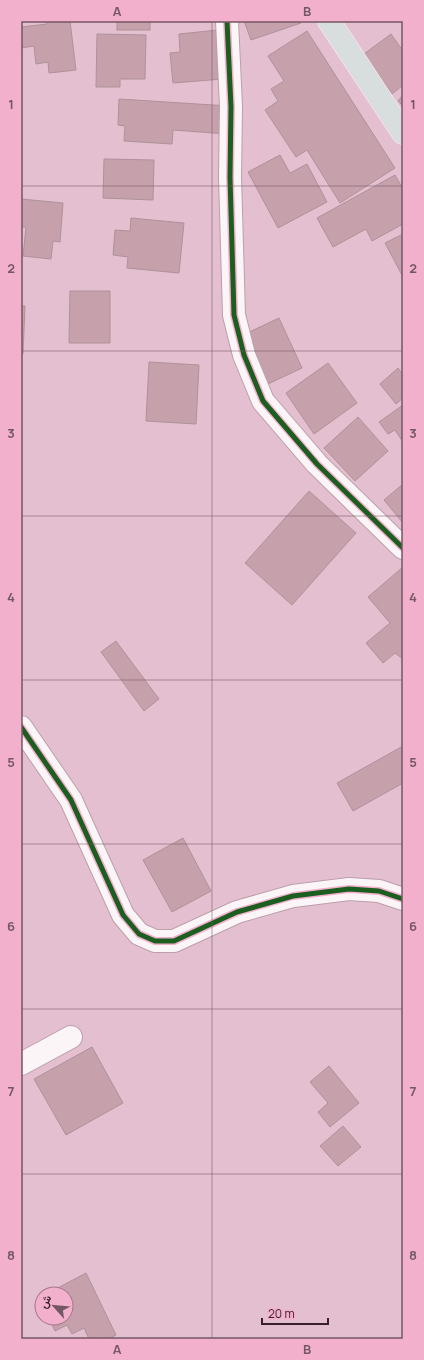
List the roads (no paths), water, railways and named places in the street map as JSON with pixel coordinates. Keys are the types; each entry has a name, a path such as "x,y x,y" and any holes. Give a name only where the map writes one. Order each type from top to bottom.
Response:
{"main road":[{"path":"329,21 403,133"}],"street":[{"path":"227,21 234,315 244,355 252,377 264,401 317,464 403,548"},
{"path":"21,727 71,800 123,915 139,934 155,942 174,941 237,912 293,896 349,889 379,891 403,899"},
{"path":"21,1064 71,1037"}]}
